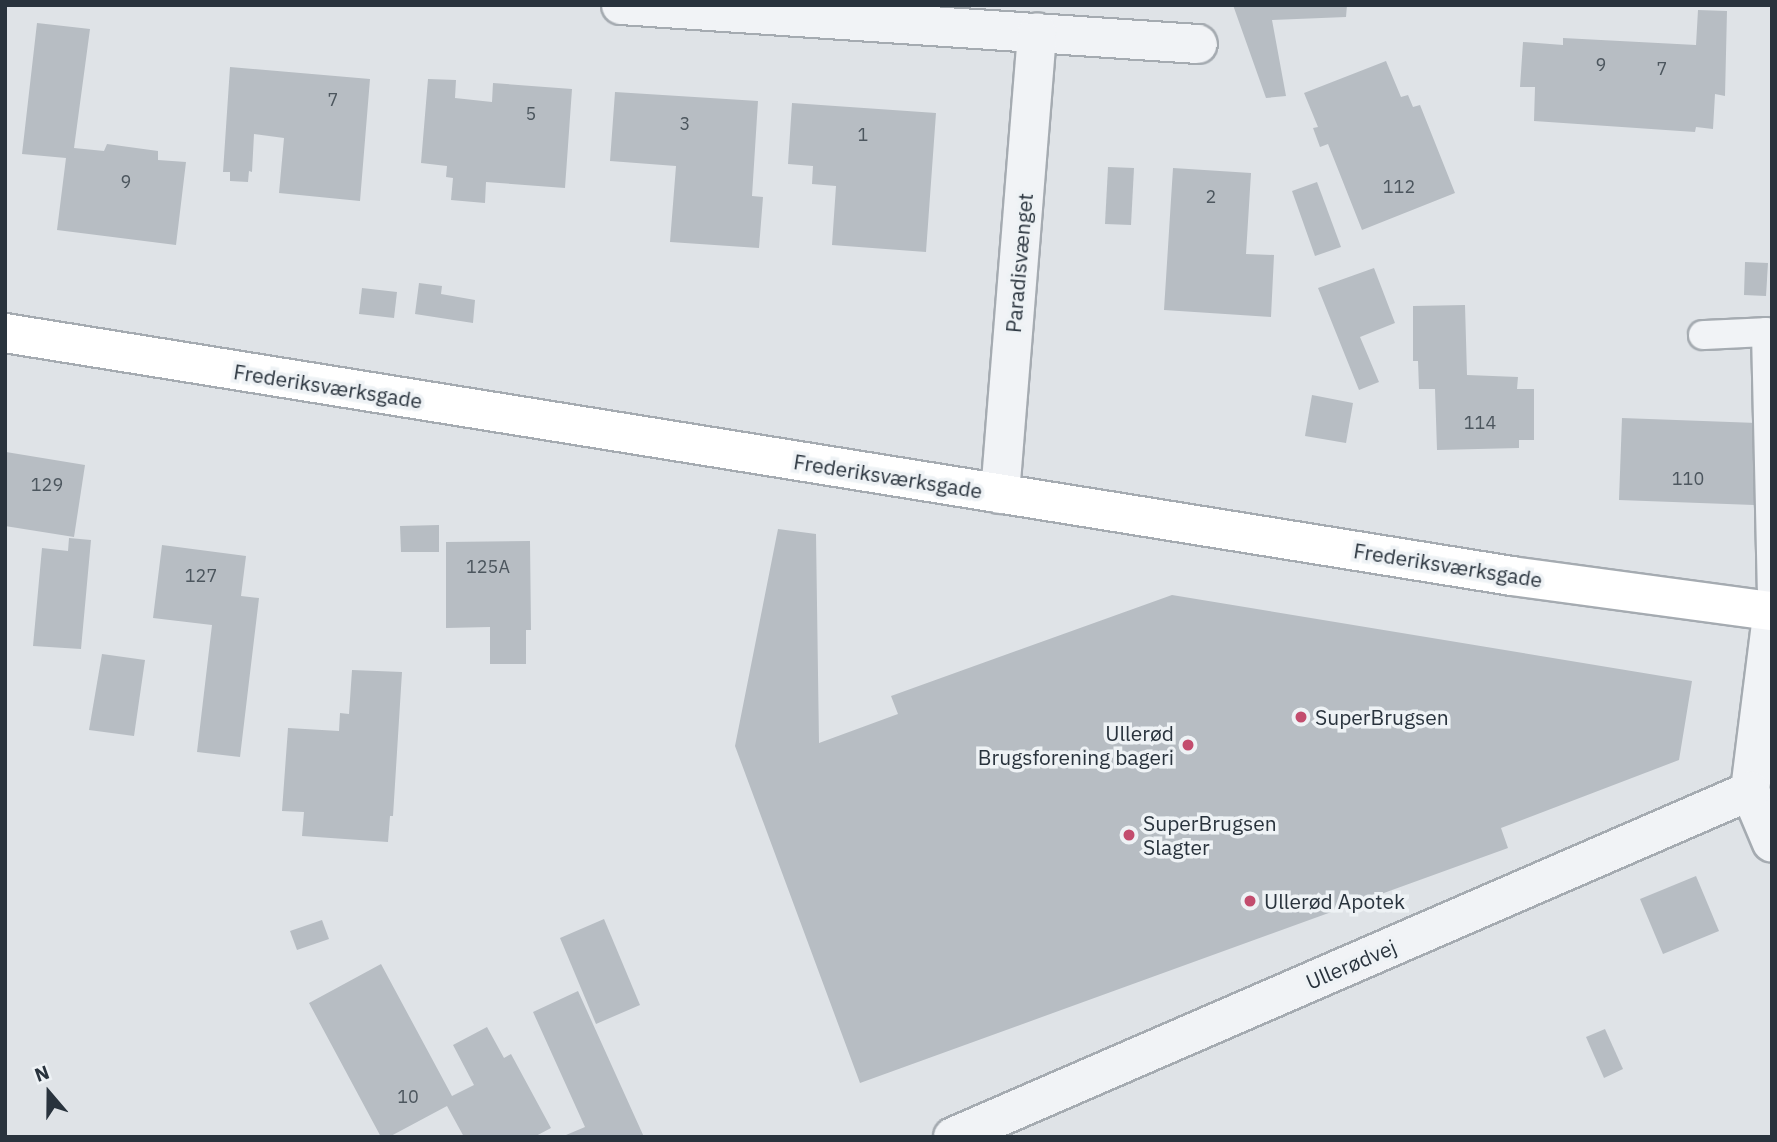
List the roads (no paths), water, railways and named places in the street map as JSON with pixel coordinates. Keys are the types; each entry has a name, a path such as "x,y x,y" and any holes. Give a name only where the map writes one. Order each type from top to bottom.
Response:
{"street":[{"path":"621,5 1198,44"},
{"name":"Paradisvænget","path":"1000,494 1037,33"},
{"name":"Frederiksværksgade","path":"5,333 1511,576 1772,611"},
{"path":"1772,616 1750,791 1772,844"},
{"name":"Ullerødvej","path":"953,1137 1750,791"}],"lane":[{"path":"1703,335 1766,332 1772,588"}],"place":[{"name":"SuperBrugsen","path":"1301,717"},
{"name":"Ullerød Brugsforening bageri","path":"1188,745"},
{"name":"SuperBrugsen Slagter","path":"1129,835"},
{"name":"Ullerød Apotek","path":"1250,901"}]}
